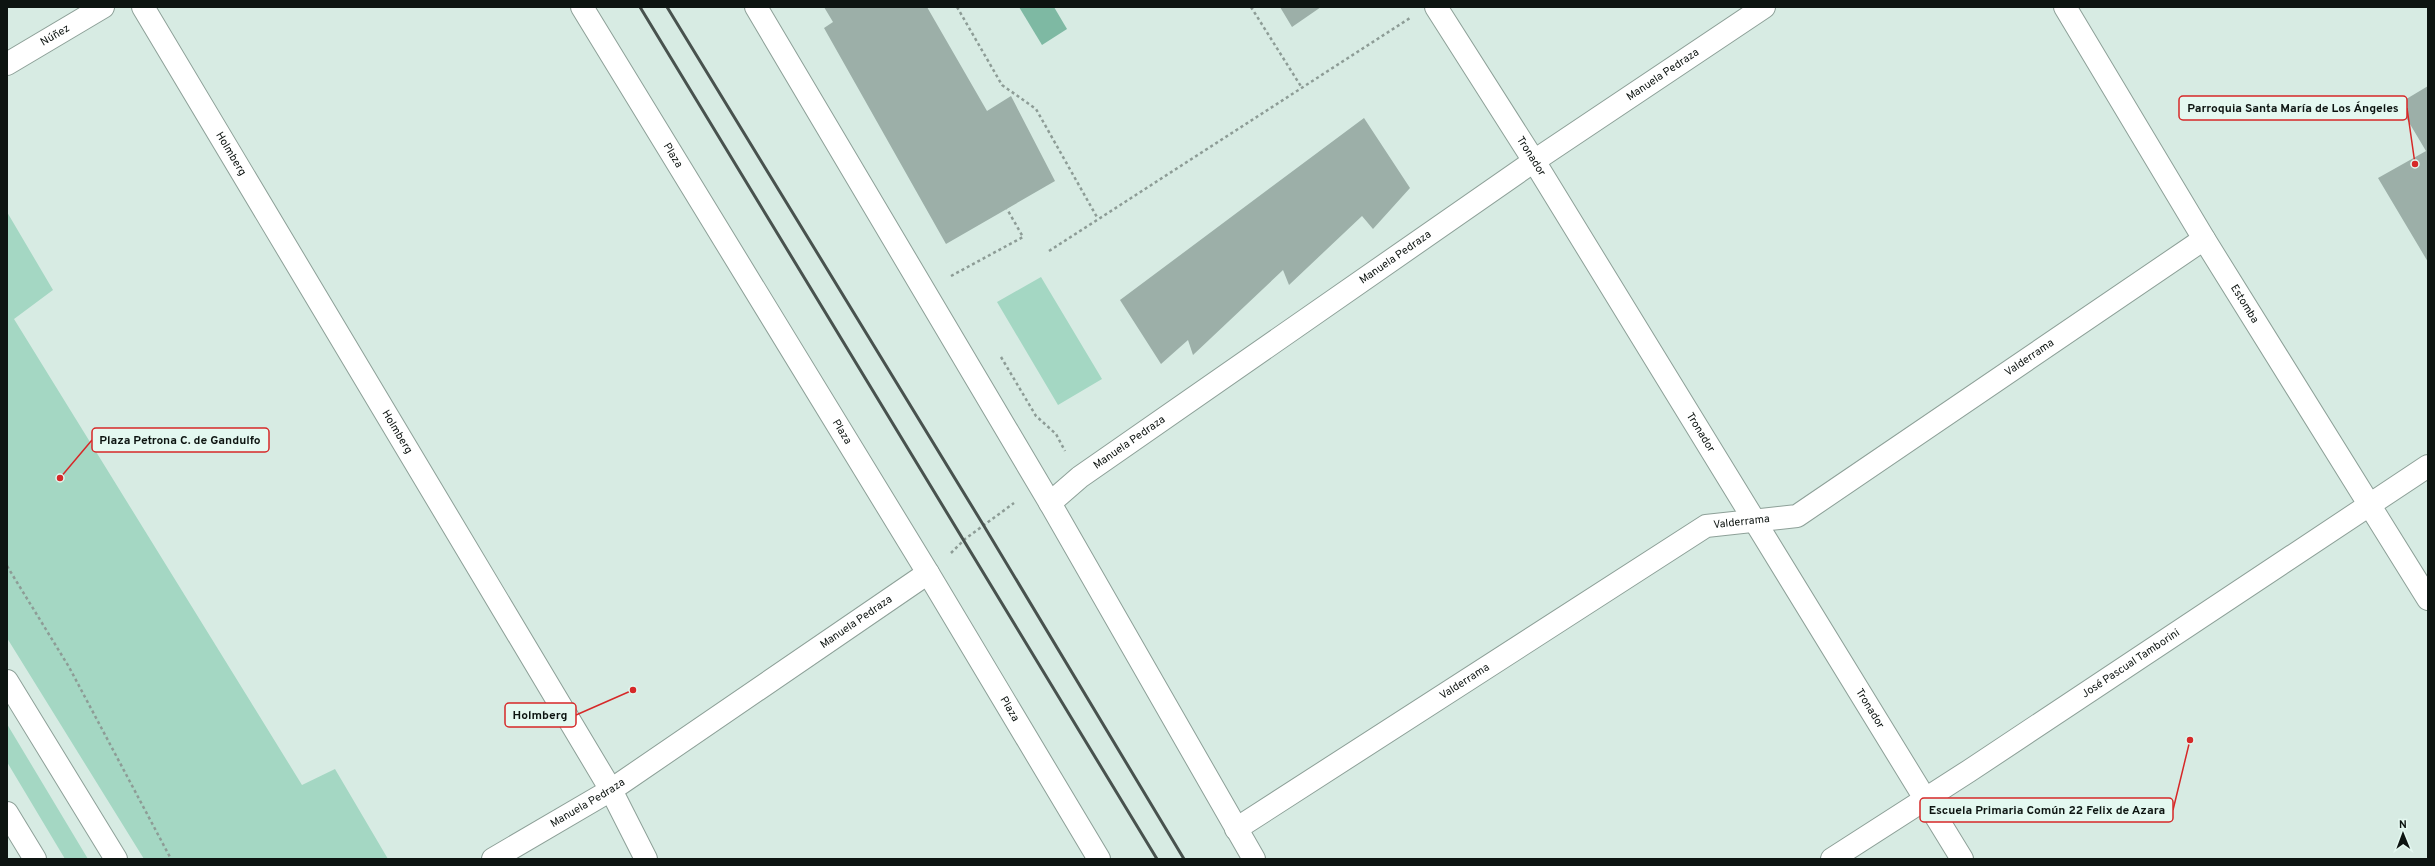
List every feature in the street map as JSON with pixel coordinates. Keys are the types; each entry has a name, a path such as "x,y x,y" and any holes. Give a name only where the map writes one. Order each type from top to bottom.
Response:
{"street":[{"name":"Núñez","path":"7,64 104,7"},
{"name":"Holmberg","path":"143,7 611,790 646,859"},
{"name":"Plaza","path":"582,7 928,573 1099,859"},
{"path":"756,7 1050,503 1254,859"},
{"name":"Tronador","path":"1436,7 1534,161 1962,859"},
{"name":"Manuela Pedraza","path":"1050,503 1080,477 1534,161 1764,7"},
{"name":"Estomba","path":"2065,7 2204,239 2370,503 2428,599"},
{"name":"Valderrama","path":"1236,829 1706,526 1754,522 1797,516 2204,239"},
{"name":"José Pascual Tamborini","path":"1832,859 1926,799 2370,503 2428,466"},
{"name":"Manuela Pedraza","path":"493,859 611,790 928,573"},
{"path":"7,680 116,859"},
{"path":"7,813 35,859"}],"path":[{"path":"957,7 1002,85 1036,109 1098,219"},
{"path":"1252,7 1302,88"},
{"path":"1049,251 1414,16"},
{"path":"955,281 951,275 1023,237 1007,209"},
{"path":"1000,355 1036,416 1056,434 1080,477"},
{"path":"928,573 964,539 1017,500 1050,503"},
{"path":"7,566 69,667 171,859"}],"shaded area":[{"path":"1019,7 1054,7 1067,29 1042,45"},
{"path":"7,212 53,290 14,319 302,785 335,769 388,859 144,859 7,638"},
{"path":"1041,277 1102,379 1058,405 997,302"},
{"path":"7,724 88,859 65,859 7,762"}],"building":[{"path":"824,7 927,7 987,111 1011,96 1055,181 946,244 824,28 833,22"},
{"path":"1280,7 1321,7 1292,27"},
{"path":"2428,86 2428,262 2378,178 2426,151 2398,104"},
{"path":"1364,118 1410,188 1373,229 1362,216 1289,285 1283,270 1193,355 1188,340 1161,364 1120,300"}],"railway":[{"path":"640,7 1157,859"},
{"path":"667,7 984,526 1184,859"}],"place":[{"name":"Parroquia Santa María de Los Ángeles","path":"2415,164"},
{"name":"Plaza Petrona C. de Gandulfo","path":"60,478"},
{"name":"Holmberg","path":"633,690"},
{"name":"Escuela Primaria Común 22 Felix de Azara","path":"2190,740"}]}
